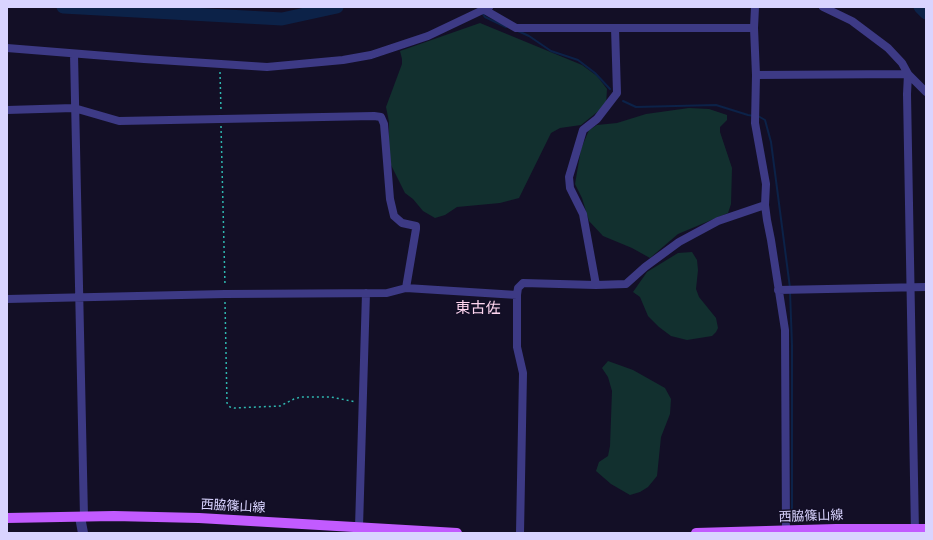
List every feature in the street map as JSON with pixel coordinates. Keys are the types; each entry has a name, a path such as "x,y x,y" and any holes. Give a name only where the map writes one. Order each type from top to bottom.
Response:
{"main road":[{"name":"西脇篠山線","path":"7,518 199,518 352,529 457,533"},
{"name":"西脇篠山線","path":"696,533 915,531 926,529"}],"street":[{"path":"755,7 755,123 766,184 765,205 784,330 786,532"},
{"path":"823,7 852,21 888,48 902,63 908,74 926,92"},
{"path":"7,48 267,67 343,60 364,56 428,36 486,8 502,21 516,28 754,28"},
{"path":"596,285 583,214 570,188 569,177 583,130 597,119 617,92 615,28"},
{"path":"74,54 82,533"},
{"path":"756,75 908,74"},
{"path":"908,74 907,102 915,531"},
{"path":"7,110 74,108 119,121 381,117 384,124 390,199 394,216 402,223 416,226 406,288"},
{"path":"520,533 524,372 517,347 518,288 523,283 596,285 626,284 645,267 679,242 718,221 765,205"},
{"path":"778,290 926,287"},
{"path":"7,299 225,294 388,293 406,288 517,295"},
{"path":"352,529 362,403 366,293"}],"path":[{"path":"220,64 227,403 230,407 234,408 280,406 301,397 332,397 362,403"}],"green space":[{"path":"480,23 582,65 597,76 607,89 606,105 581,125 560,128 551,133 519,198 500,203 457,207 445,215 435,218 423,211 413,199 405,193 389,161 389,122 386,107 402,64 400,51"},
{"path":"689,108 709,109 727,115 727,120 720,127 720,132 732,168 731,204 728,213 678,234 650,258 632,248 603,236 589,221 582,198 575,184 581,149 589,130 597,125 617,123 646,114"},
{"path":"692,252 697,260 698,270 696,289 699,297 716,318 718,328 712,336 687,340 671,336 659,327 648,316 640,297 633,292 647,272 678,253"},
{"path":"608,361 633,370 665,388 671,399 670,414 661,437 657,476 648,487 640,492 630,495 611,484 596,471 599,462 608,456 610,446 612,391 608,377 602,368"}],"waterway":[{"path":"63,7 282,19 337,7"},
{"path":"920,7 926,13"},
{"path":"483,14 485,17 506,27"},
{"path":"518,31 529,36 551,51 578,60 595,73 610,89"},
{"path":"623,101 636,107 716,105 754,116"},
{"path":"758,116 765,120 771,142 790,288"},
{"path":"790,292 792,345 792,521"}],"district":[{"name":"東古佐","path":"478,309"}]}
